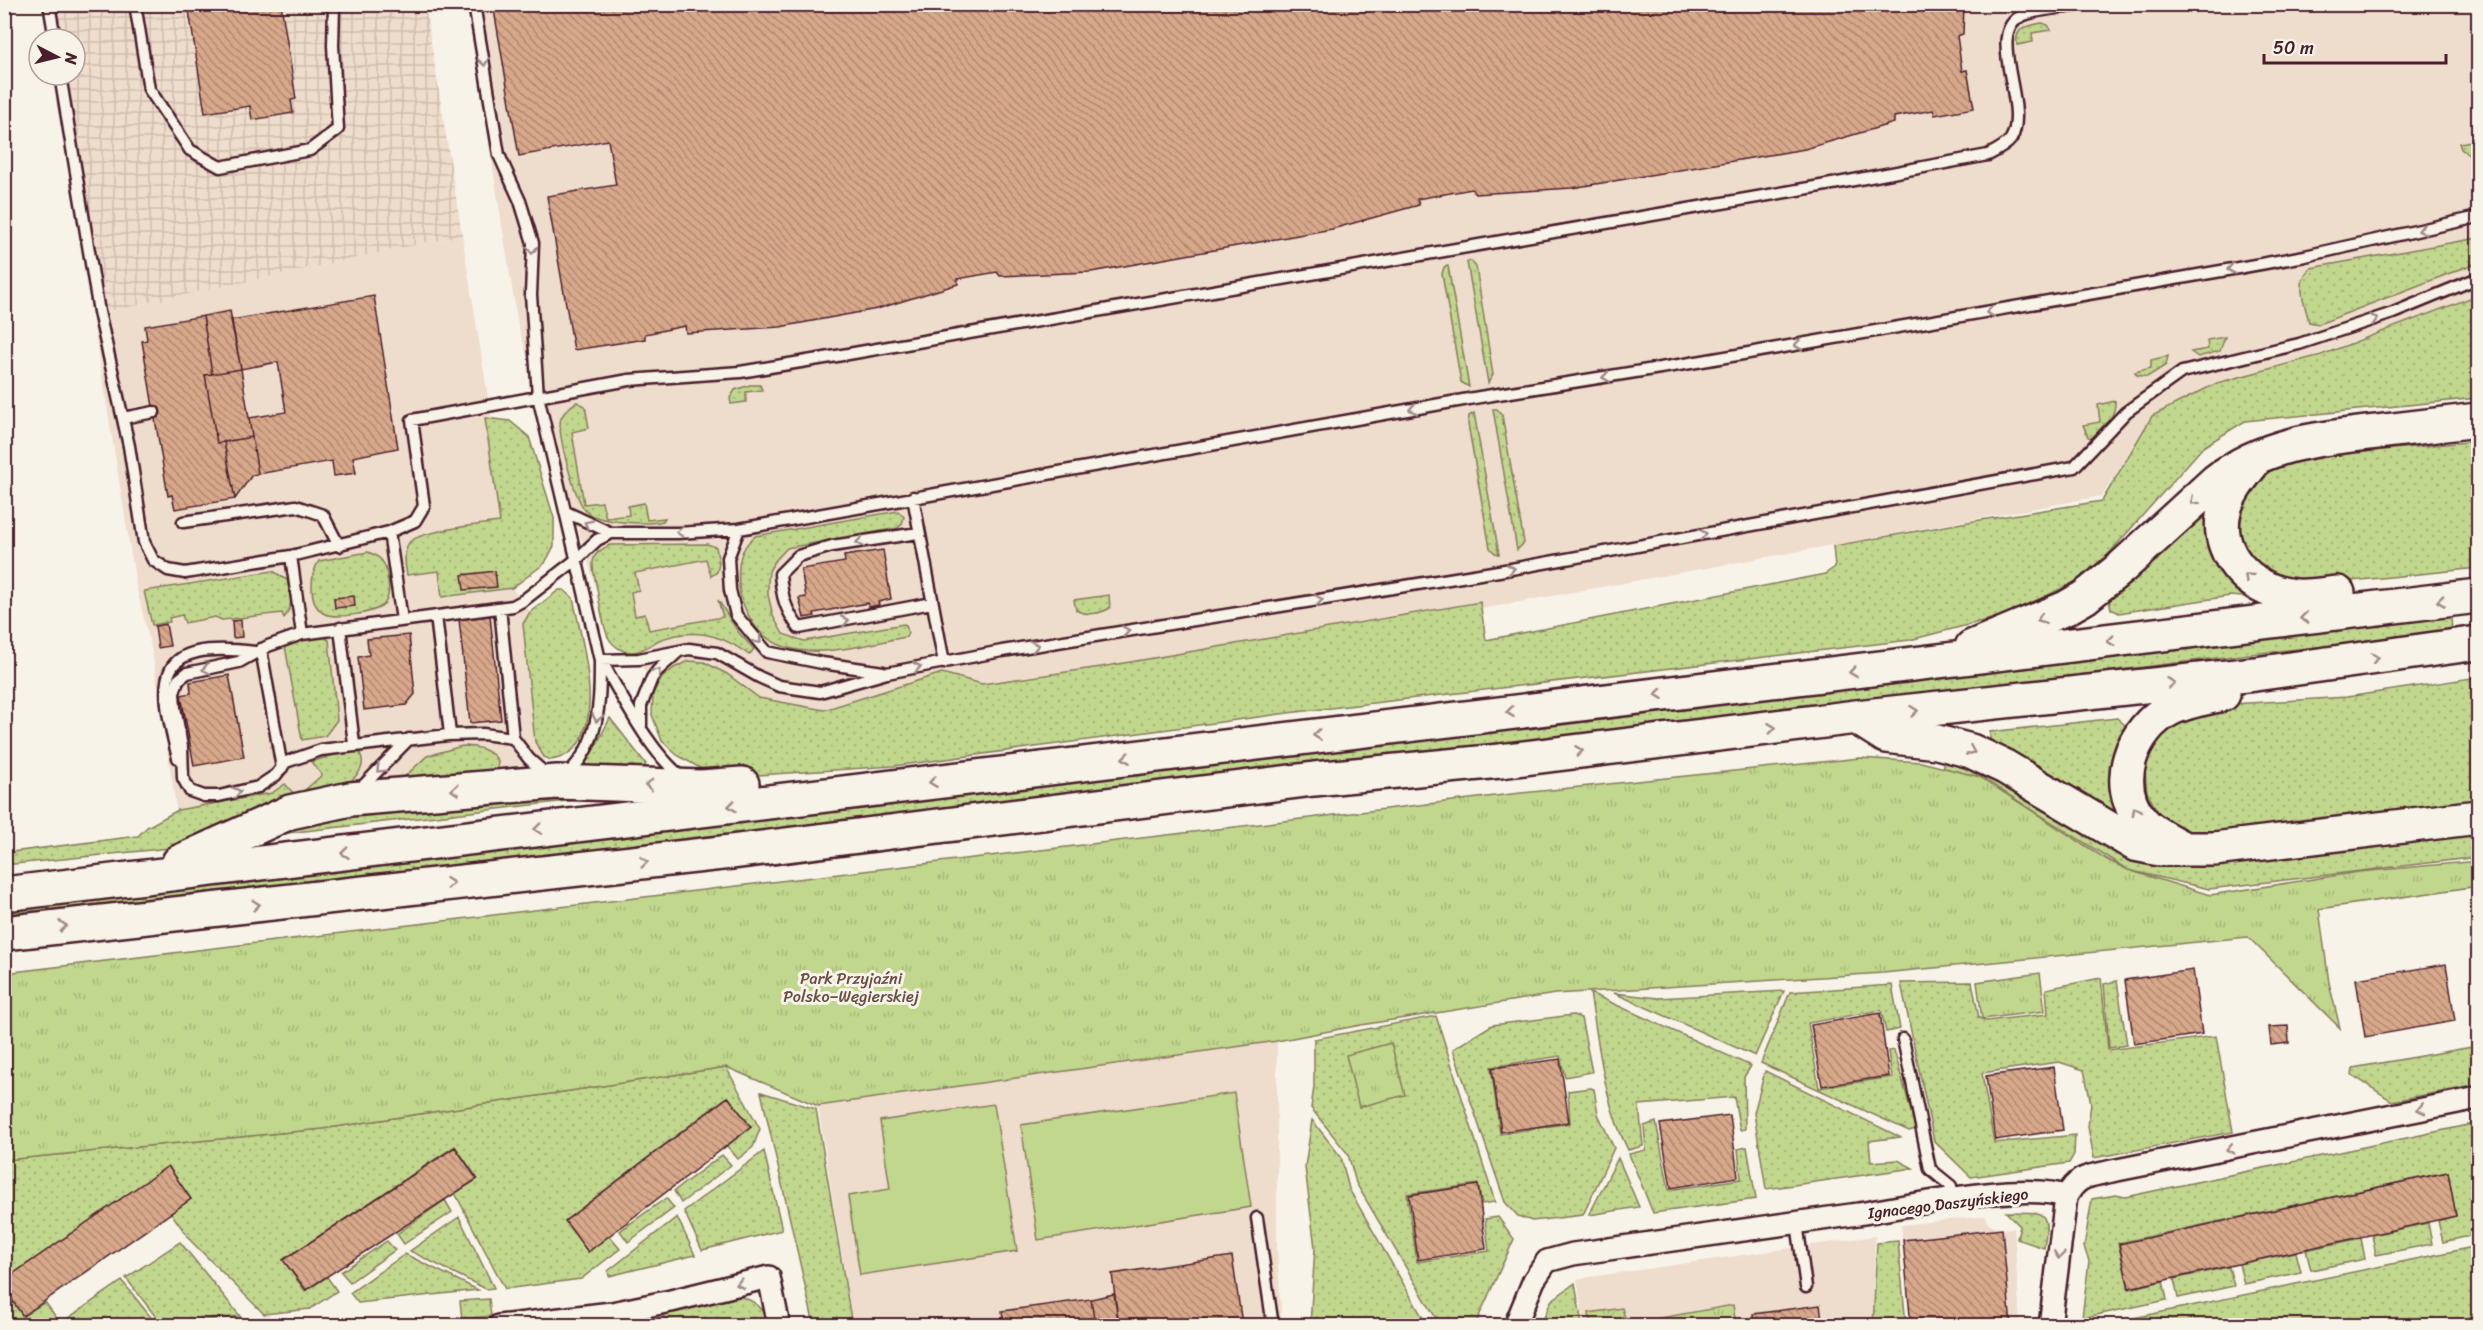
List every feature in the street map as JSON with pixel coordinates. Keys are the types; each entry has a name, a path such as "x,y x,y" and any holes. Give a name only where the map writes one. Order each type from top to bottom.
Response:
{"main road":[{"path":"1932,663 2067,608 2085,597 2122,567 2216,481 2231,469 2259,455 2310,439 2478,420"},
{"path":"2259,455 2237,483 2223,516 2223,534 2228,553 2240,569 2257,584 2277,592 2296,596 2371,592 2404,606"},
{"path":"4,894 2478,596"},
{"path":"4,933 731,852 1314,779 1500,761 1856,717 2255,674 2478,643"},
{"path":"2180,847 2149,828 2133,807 2127,775 2137,737 2153,719 2171,708 2240,688 2255,674"},
{"path":"1856,717 1886,736 1937,742 1971,751 2005,767 2135,844 2160,849 2180,847 2214,849 2478,817"},
{"path":"133,878 195,856 291,812 350,799 557,782 701,787 852,775 894,787"}],"street":[{"path":"2050,1326 2066,1197 2074,1183 2085,1177 2478,1098"},
{"name":"Ignacego Daszyńskiego","path":"1515,1326 1534,1280 1547,1261 1572,1254 1953,1199 2029,1191 2060,1194 2066,1197"},
{"path":"499,1326 621,1311 769,1277 779,1326"}],"lane":[{"path":"49,4 53,27"},
{"path":"135,4 149,90 190,150 220,167 310,150 338,129 333,46 334,4"},
{"path":"474,4 499,155 520,201 533,243 531,295 538,396 600,660 600,694 594,732 577,764 557,782 529,759 513,738 500,608"},
{"path":"62,87 99,312 123,418 144,542 153,560 168,570 185,573 339,546 388,532 415,521 424,506 412,420 629,380 740,372 825,358 1838,183 1988,154 1999,150 2010,139 2014,127 2016,107 2005,37 2010,24 2024,15 2088,4"},
{"path":"566,512 611,533 678,533 739,529 2305,256 2478,217"},
{"path":"600,660 639,659 698,649 717,653 779,686 820,692 887,673 1048,643 1511,569 2074,467 2126,412 2182,372 2299,344 2393,313 2478,278"},
{"path":"123,418 154,412"},
{"path":"913,497 944,663"},
{"path":"183,522 296,506 323,515 339,546"},
{"path":"739,529 728,558 730,590 736,615 767,652 887,673"},
{"path":"388,532 402,620"},
{"path":"182,773 182,747 174,700 178,680 188,673 239,662 258,651 302,633 513,606 577,560 597,540 611,533"},
{"path":"918,533 832,546 798,556 780,574 781,591 787,611 799,628 932,603"},
{"path":"291,556 302,633"},
{"path":"436,616 450,734"},
{"path":"340,628 354,744"},
{"path":"258,651 282,768"},
{"path":"258,651 196,652 177,660 169,669 165,698 184,783 190,791 204,796 219,796 258,787 282,768 286,762 302,755 354,744 450,734 513,738"},
{"path":"641,726 641,706 647,686 658,670 679,651"},
{"path":"600,660 641,726 671,767 691,783 701,787"},
{"path":"350,799 409,739"},
{"path":"1903,1040 1930,1169 1951,1186 1953,1199"},
{"path":"1257,1218 1273,1326"},
{"path":"1797,1223 1806,1287"}],"shaded area":[{"path":"56,5 425,5 462,235 106,312 69,87 87,87 87,27 60,27"},
{"path":"467,5 2478,5 2478,295 2152,416 2102,496 705,750 605,619 518,325"},
{"path":"462,235 513,553 405,565 407,575 439,571 442,597 512,588 530,612 525,619 539,751 544,757 545,768 177,813 152,651 137,590 92,315"},
{"path":"1277,1041 1277,1250 1282,1325 853,1325 818,1106"},
{"path":"1986,1216 1988,1224 2002,1229 2014,1228 2020,1325 1911,1325 1901,1225"},
{"path":"1875,1236 1872,1325 1584,1325 1577,1279"}],"green space":[{"path":"2042,23 2048,25 2051,30 2032,33 2033,42 2017,45 2018,34 2023,28"},
{"path":"2478,140 2478,156 2473,157 2461,149 2459,143"},
{"path":"2478,238 2478,261 2476,263 2319,324 2309,322 2302,286 2306,273 2311,268"},
{"path":"1471,261 1476,267 1493,375 1488,383 1467,262"},
{"path":"1448,266 1469,387 1461,382 1442,274 1444,267"},
{"path":"2478,295 2478,398 2245,421 2203,447 2090,575 2006,615 1910,640 1288,713 894,766 758,775 700,768 677,755 662,741 652,715 653,693 661,679 674,668 688,661 704,662 727,674 759,698 824,710 942,673 982,684 1101,667 1480,602 1486,640 1825,574 1835,567 1833,546 2102,501 2152,416 2217,383 2321,355"},
{"path":"2225,337 2220,351 2198,357 2191,352 2208,349 2207,340"},
{"path":"2168,356 2166,365 2147,377 2137,375 2135,372 2151,368 2151,360"},
{"path":"750,385 760,385 762,390 746,392 746,402 731,404 730,398 735,390"},
{"path":"2115,401 2114,412 2105,427 2093,439 2088,437 2083,425 2100,422 2098,405"},
{"path":"577,402 585,406 589,428 572,432 584,504 602,502 606,518 629,515 628,506 644,503 647,520 665,518 663,521 635,523 611,520 586,511 572,480 560,426 564,413"},
{"path":"1493,409 1497,409 1502,415 1524,543 1517,550"},
{"path":"1474,413 1499,554 1490,548 1468,424 1469,416"},
{"path":"485,418 510,421 529,437 554,518 554,546 545,563 512,588 442,597 439,571 407,575 406,551 409,543 424,535 500,522"},
{"path":"2478,441 2478,568 2312,585 2272,575 2249,557 2238,534 2245,502 2256,482 2277,466 2298,458"},
{"path":"898,511 904,517 898,528 787,548 769,571 768,595 773,616 783,634 804,641 904,624 908,633 906,637 822,651 781,646 764,636 751,620 740,595 740,558 749,541 755,536"},
{"path":"2197,515 2206,516 2212,539 2245,591 2242,597 2230,596 2119,613 2111,609 2108,597"},
{"path":"707,544 716,547 719,563 717,572 711,576 706,559 635,573 639,590 631,592 635,616 645,614 649,630 723,617 718,600 739,633 754,649 749,655 728,642 695,633 671,636 634,652 623,651 616,646 608,637 602,617 593,566 596,554 610,545"},
{"path":"368,552 382,560 385,567 389,589 385,603 374,610 356,614 336,616 323,613 315,602 312,588 314,573 319,561"},
{"path":"273,571 287,580 290,590 291,600 284,618 282,613 222,620 215,617 185,623 182,615 169,618 170,622 152,625 144,591"},
{"path":"559,590 564,590 573,598 586,664 589,690 588,715 583,736 571,752 551,760 544,757 535,742 523,624 530,612"},
{"path":"1109,595 1110,608 1106,610 1089,614 1076,610 1074,600"},
{"path":"2451,617 2452,633 2241,655 1552,740 972,806 5,922 4,908"},
{"path":"322,636 329,640 337,720 325,736 302,740 285,646 292,641"},
{"path":"2478,677 2478,803 2216,836 2185,833 2160,816 2147,792 2144,761 2158,733 2182,716 2232,704 2347,697"},
{"path":"610,718 646,764 639,772 580,770"},
{"path":"2117,718 2125,725 2126,737 2121,812 2107,820 2022,759 1990,740 1990,732"},
{"path":"462,746 477,747 491,753 498,761 497,769 401,780 427,756"},
{"path":"347,751 360,753 362,764 359,773 343,788 180,847 5,865 4,853 138,836 147,827 178,810 272,793 285,784 297,797 322,775 311,762"},
{"name":"Park Przyjaźni Polsko–Węgierskiej","path":"1860,758 1921,762 1980,777 2106,859 2128,870 2210,895 2359,872 2478,861 2478,886 2319,909 2329,983 2340,1028 2248,937 1883,973 1555,994 1277,1041 818,1106 726,1067 322,1129 5,1160 5,973 1512,794"},
{"path":"1945,762 1986,769 2151,859 2218,865 2394,840 2478,831 2478,857 2209,889 2128,870 1980,777 1943,768"},
{"path":"620,795 278,834 284,824 488,796"},
{"path":"2040,973 2045,1011 1982,1019 1977,982"},
{"path":"2101,978 2108,1050 2216,1036 2233,1132 2094,1158 2088,1127 2091,1103 2084,1070 2059,1062 1982,1073 1994,1143 2075,1135 2074,1154 2069,1163 1971,1177 1934,1141 1901,983 1972,982 1979,1018 1986,1021 2048,1014 2046,989"},
{"path":"2117,981 2127,1045 2109,1048 2104,984"},
{"path":"1892,985 1900,1029 1886,1032 1881,1010 1808,1023 1819,1088 1892,1077 1888,1051 1894,1050 1916,1129 1909,1131 1761,1063 1790,992"},
{"path":"1784,991 1755,1056 1614,993 1658,998"},
{"path":"1590,993 1751,1066 1744,1077 1745,1129 1740,1130 1734,1097 1639,1105 1643,1146 1628,1150 1613,1113 1608,1093"},
{"path":"1573,1015 1581,1018 1592,1072 1565,1077 1560,1056 1491,1067 1500,1134 1570,1123 1568,1091 1591,1088 1594,1089 1598,1114 1614,1148 1583,1215 1532,1221 1518,1216 1505,1202 1453,1049 1492,1025"},
{"path":"1436,1016 1495,1202 1482,1204 1478,1184 1407,1194 1417,1262 1489,1251 1485,1219 1498,1217 1514,1239 1475,1325 1440,1325 1356,1183 1348,1154 1311,1108 1314,1087 1314,1039"},
{"path":"1391,1043 1405,1095 1359,1107 1346,1055"},
{"path":"2478,1046 2478,1085 2392,1101 2352,1075 2353,1068"},
{"path":"726,1067 760,1129 753,1147 738,1159 727,1146 751,1127 728,1096 565,1221 588,1252 609,1236 620,1249 581,1279 505,1289 455,1193 478,1179 455,1146 283,1260 305,1291 327,1277 337,1291 310,1309 264,1314 191,1241 171,1213 191,1199 168,1166 5,1280 5,1160 322,1129"},
{"path":"1765,1071 1900,1137 1869,1141 1871,1162 1898,1160 1913,1168 1766,1189 1754,1113"},
{"path":"761,1092 816,1109 852,1325 814,1325"},
{"path":"1234,1093 1251,1207 1038,1240 1021,1125"},
{"path":"994,1104 1017,1251 860,1275 848,1196 890,1189 880,1121"},
{"path":"1312,1120 1341,1157 1349,1189 1427,1325 1310,1325 1315,1248 1305,1167"},
{"path":"1656,1122 1669,1190 1741,1179 1738,1149 1747,1147 1756,1199 1653,1213 1629,1154 1646,1150 1644,1126"},
{"path":"2478,1123 2478,1234 2443,1242 2438,1221 2456,1216 2448,1172 2118,1243 2129,1289 2163,1281 2167,1300 2082,1318 2089,1261 2084,1247 2092,1199 2116,1195 2125,1197"},
{"path":"764,1151 782,1230 702,1250 684,1211"},
{"path":"722,1155 731,1165 681,1203 674,1191"},
{"path":"1618,1158 1639,1207 1589,1215"},
{"path":"666,1198 674,1208 628,1242 620,1231"},
{"path":"445,1200 452,1212 404,1244 397,1234"},
{"path":"2006,1212 2028,1212 2041,1215 2046,1225 2044,1248 2017,1239 2020,1226"},
{"path":"459,1217 494,1288 486,1289 410,1251"},
{"path":"677,1217 695,1255 609,1276 608,1271"},
{"path":"2428,1223 2432,1244 2376,1255 2372,1235"},
{"path":"2361,1238 2365,1259 2311,1270 2306,1250"},
{"path":"387,1241 395,1250 350,1282 341,1272"},
{"path":"1898,1241 1906,1325 1873,1325 1877,1243"},
{"path":"180,1242 240,1316 162,1325 126,1278"},
{"path":"2478,1246 2478,1325 2100,1325"},
{"path":"2296,1252 2301,1272 2244,1284 2239,1264"},
{"path":"405,1254 478,1290 358,1303 350,1293"},
{"path":"2229,1267 2234,1286 2178,1298 2174,1279"},
{"path":"122,1281 157,1325 72,1325 67,1319"},
{"path":"1575,1283 1582,1325 1541,1325 1551,1301"},
{"path":"4,1290 23,1316 45,1302 56,1317 43,1325 5,1325"},
{"path":"737,1296 758,1306 770,1325 678,1325 660,1315"},
{"path":"489,1299 491,1316 462,1319 460,1301"},
{"path":"1733,1305 1736,1325 1591,1325 1589,1313 1622,1308 1627,1324"},
{"path":"649,1318 661,1325 614,1325"}],"building":[{"path":"188,4 281,4 296,99 291,100 293,113 252,120 250,106 205,113"},
{"path":"493,4 1964,4 1963,34 1957,36 1962,71 1967,70 1974,108 1935,115 1933,110 1894,117 1894,123 1805,149 1572,188 1475,194 1472,189 1417,199 1419,205 1332,229 1091,272 1000,276 997,272 957,279 958,284 877,309 780,327 686,333 685,326 645,334 645,339 574,350 547,196 616,185 608,140 519,156"},
{"path":"374,296 398,448 353,457 356,473 334,476 332,461 258,474 249,418 286,412 278,362 241,369 231,320"},
{"path":"230,311 241,369 212,374 203,316"},
{"path":"203,316 212,374 205,375 217,443 224,442 235,499 175,509 172,495 168,496 142,341 147,340 145,326"},
{"path":"241,369 252,437 217,443 205,375"},
{"path":"252,437 258,474 252,475 235,499 224,442"},
{"path":"883,550 891,599 878,602 879,605 868,607 868,603 814,613 815,616 804,618 799,598 806,597 801,569 845,562 844,556"},
{"path":"495,571 497,587 464,590 462,575"},
{"path":"354,596 355,606 335,608 334,598"},
{"path":"490,616 501,720 470,723 459,619"},
{"path":"241,620 242,637 233,638 232,621"},
{"path":"166,624 170,646 158,648 155,626"},
{"path":"409,635 415,694 406,705 364,710 358,657 369,655 367,639"},
{"path":"229,675 244,757 194,766 181,695 191,693 190,682"},
{"path":"2446,964 2455,1021 2365,1037 2356,979"},
{"path":"2193,970 2202,1034 2134,1044 2125,980"},
{"path":"1880,1013 1889,1076 1822,1086 1811,1025"},
{"path":"2288,1026 2289,1043 2271,1045 2269,1027"},
{"path":"1560,1059 1569,1122 1501,1132 1492,1068"},
{"path":"2054,1067 2063,1130 1995,1140 1986,1076"},
{"path":"728,1097 751,1127 588,1252 565,1221"},
{"path":"1730,1115 1738,1177 1671,1188 1660,1124"},
{"path":"455,1147 477,1179 306,1290 283,1260"},
{"path":"168,1166 191,1199 23,1316 4,1289 4,1280"},
{"path":"2448,1172 2456,1216 2129,1288 2119,1244"},
{"path":"1478,1185 1486,1249 1418,1260 1409,1195"},
{"path":"2002,1229 2011,1326 1911,1326 1903,1240"},
{"path":"1232,1256 1242,1324 1119,1326 1112,1274"},
{"path":"1114,1294 1119,1326 1095,1326 1091,1299"},
{"path":"1091,1299 1095,1326 1004,1326 1002,1311"},
{"path":"1820,1305 1823,1326 1754,1326 1753,1314"}]}
